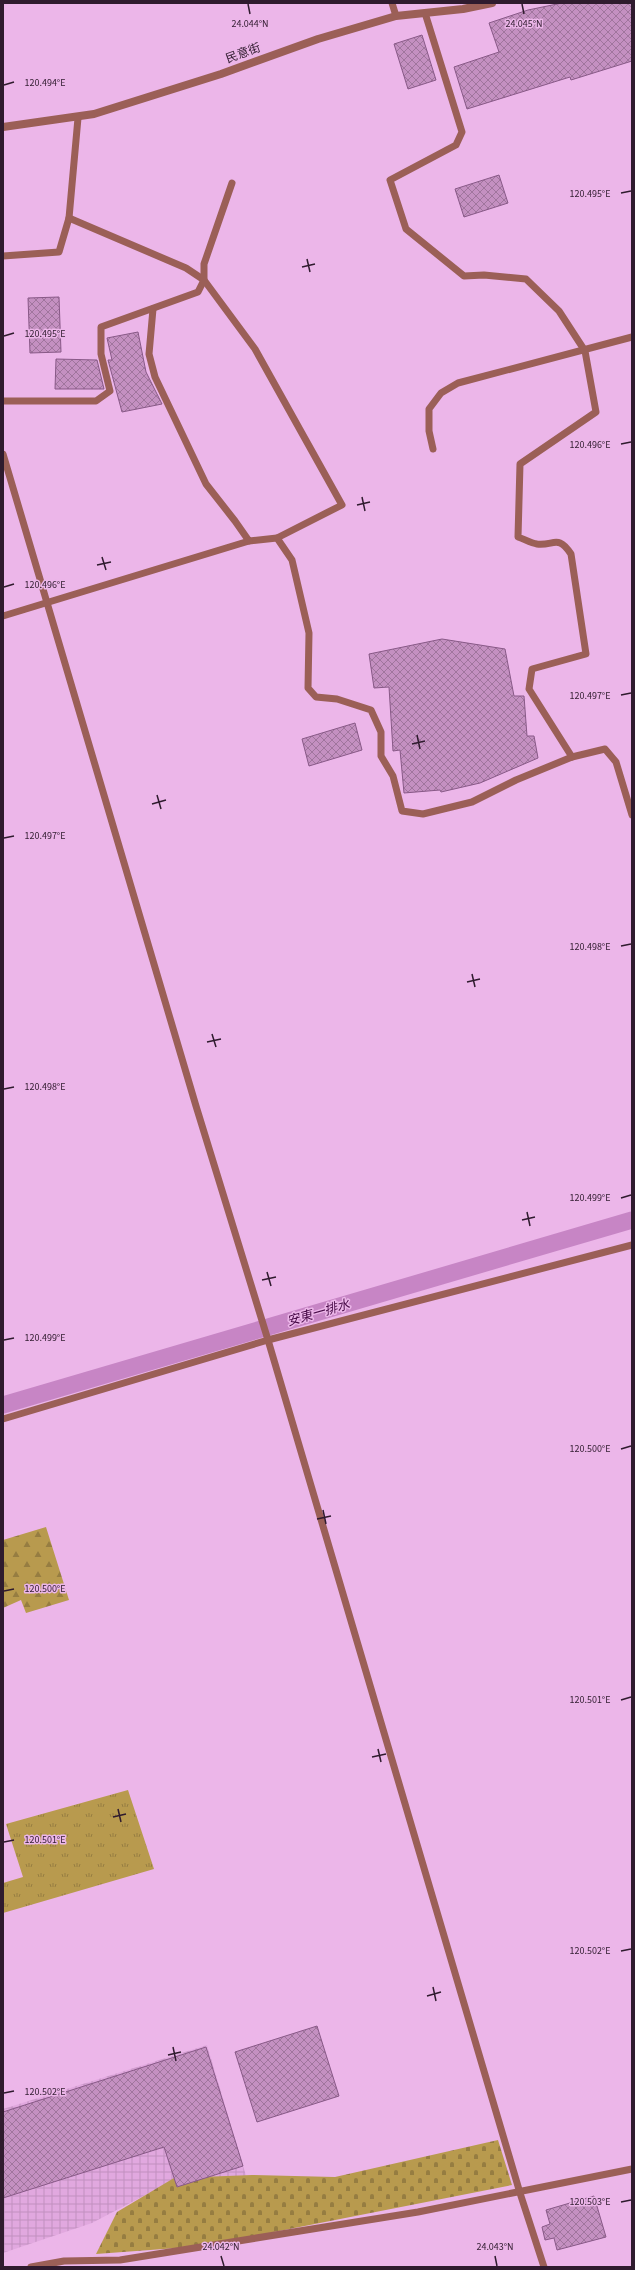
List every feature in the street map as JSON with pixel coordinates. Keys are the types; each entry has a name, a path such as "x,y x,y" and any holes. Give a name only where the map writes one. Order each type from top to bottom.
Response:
{"street":[{"name":"民意街","path":"3,127 78,118 221,74 318,38 396,16 463,9 492,3"}],"lane":[{"path":"392,3 396,16"},
{"path":"425,13 462,132 456,145 390,180 406,229 464,276 484,275 526,278 559,311 585,351 596,412 520,464 518,537 537,544 556,541 564,544 570,554 586,654 532,669 529,689 572,757"},
{"path":"3,256 59,252 68,218 78,118"},
{"path":"3,401 96,401 110,391 101,354 101,327 198,292 204,280 204,264 232,183"},
{"path":"3,616 48,601 249,541 276,538 342,505 255,349 204,280 186,268 68,218"},
{"path":"153,309 149,354 156,377 206,484 235,520 249,541"},
{"path":"433,449 429,431 428,409 441,393 458,383 632,338"},
{"path":"3,454 48,601 196,1106 268,1340 520,2193 544,2267"},
{"path":"276,538 292,560 309,633 308,688 316,697 337,698 371,710 381,732 381,756 394,776 402,811 423,814 472,802 516,780 572,757 606,749 616,762 632,815"},
{"path":"3,1419 268,1340 632,1245"},
{"path":"31,2267 64,2261 120,2264 418,2212 520,2193 632,2169"}],"shaded area":[{"path":"207,2045 247,2179 151,2192 92,2223 3,2253 3,2109"}],"green space":[{"path":"46,1527 69,1600 26,1613 21,1600 3,1608 3,1540"},
{"path":"128,1790 154,1869 3,1913 3,1883 23,1877 6,1824"},
{"path":"498,2140 512,2185 204,2246 96,2254 117,2212 174,2178 252,2175 335,2177"}],"building":[{"path":"562,3 632,3 632,61 571,80 570,77 467,109 454,67 499,52 489,23 528,10"},
{"path":"422,35 436,80 408,89 394,44"},
{"path":"499,175 508,203 464,217 455,189"},
{"path":"59,297 61,352 30,353 28,298"},
{"path":"138,332 146,372 162,404 122,412 108,360 112,360 107,338"},
{"path":"56,359 97,360 104,389 55,389"},
{"path":"442,639 505,649 514,696 524,696 527,736 534,736 538,758 480,783 441,792 440,790 404,793 400,750 393,751 389,687 374,688 369,654"},
{"path":"355,723 362,750 309,766 302,739"},
{"path":"317,2026 339,2096 257,2122 235,2052"},
{"path":"206,2047 243,2166 177,2187 164,2147 3,2198 3,2112"},
{"path":"594,2196 606,2237 557,2250 554,2238 545,2240 542,2227 550,2224 546,2210"}],"waterway":[{"name":"安東一排水","path":"3,1405 632,1220"}]}
